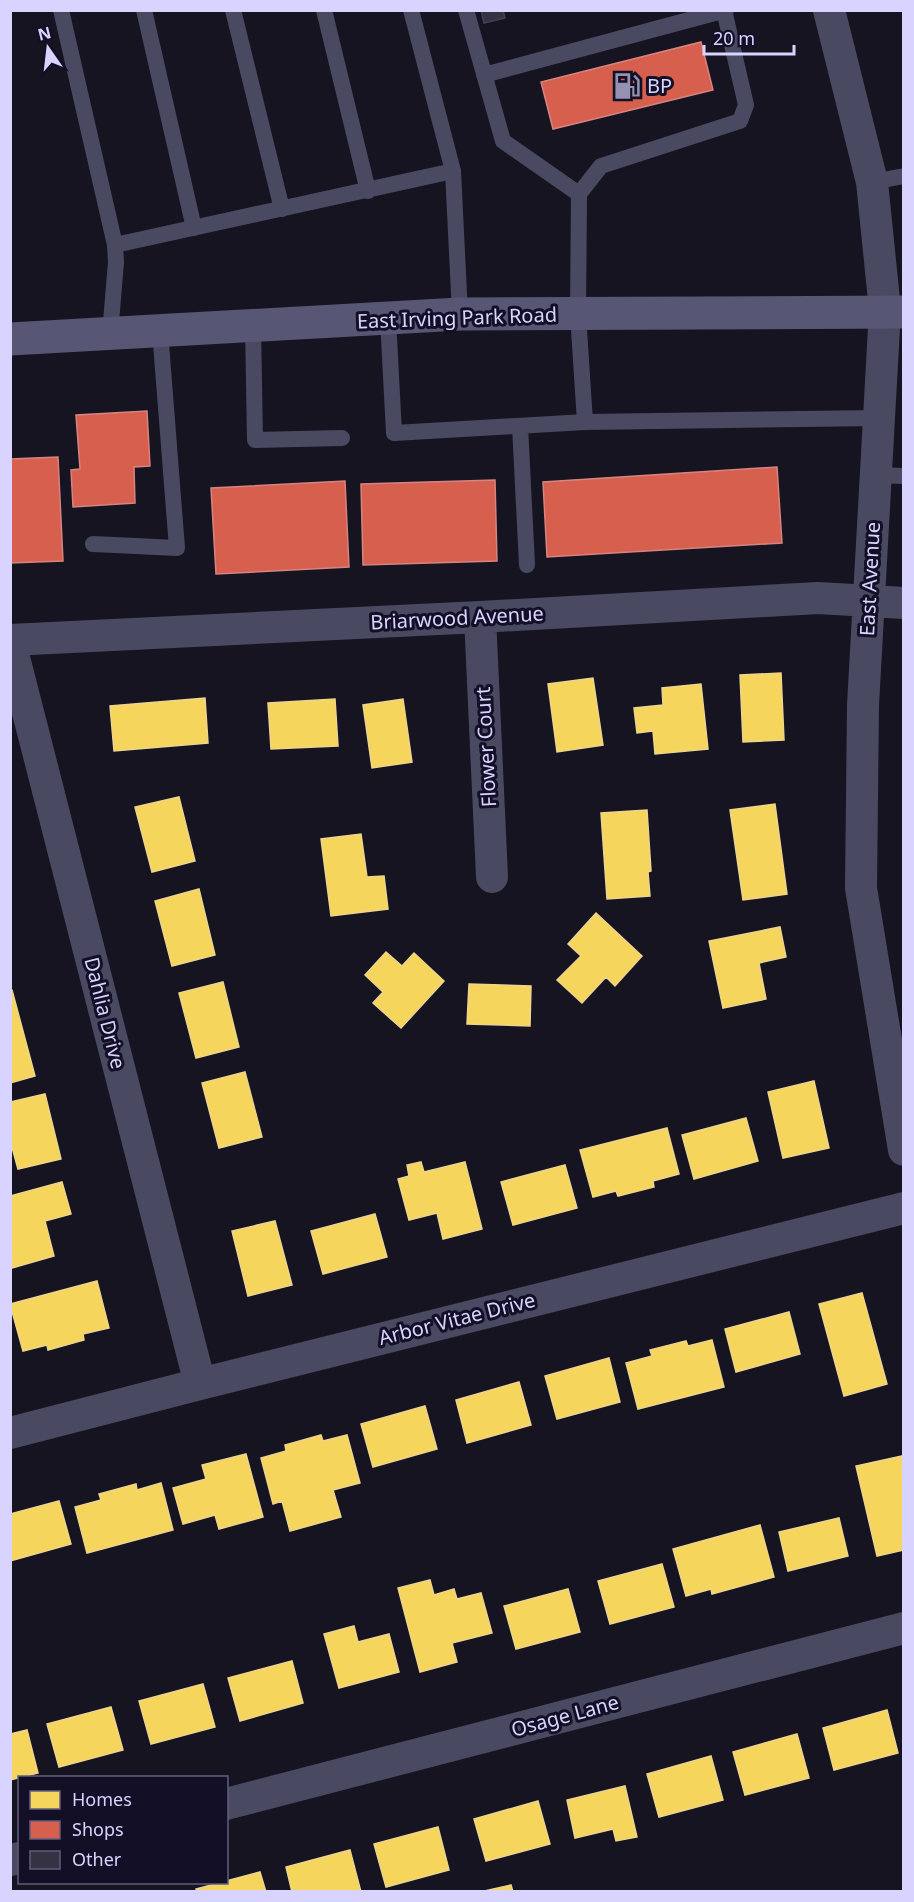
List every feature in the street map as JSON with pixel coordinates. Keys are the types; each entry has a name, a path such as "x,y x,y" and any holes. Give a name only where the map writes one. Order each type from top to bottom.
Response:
{"main road":[{"name":"East Irving Park Road","path":"10,339 460,314 894,311"}],"street":[{"name":"East Avenue","path":"829,10 872,182 894,311 879,418 890,476 868,600 863,705 861,888 903,1150"},
{"name":"Briarwood Avenue","path":"10,641 818,598 903,603"},
{"name":"Flower Court","path":"480,617 492,877"},
{"name":"Dahlia Drive","path":"10,641 200,1384"},
{"name":"Arbor Vitae Drive","path":"10,1433 903,1208"},
{"name":"Osage Lane","path":"228,1803 903,1628"}],"lane":[{"path":"61,10 115,245 116,262 110,334"},
{"path":"144,10 194,228"},
{"path":"233,10 282,209"},
{"path":"324,10 368,190"},
{"path":"411,10 453,171 460,314"},
{"path":"466,10 503,141 579,194"},
{"path":"484,75 724,11 746,105 740,121 601,166 579,194 578,314 585,422"},
{"path":"115,245 453,171"},
{"path":"872,182 903,176"},
{"path":"388,319 394,433 585,422 879,418"},
{"path":"253,326 255,440 342,438"},
{"path":"93,544 177,548 160,331"},
{"path":"520,426 527,565"}],"building: Homes":[{"path":"781,673 784,740 743,742 740,675"},
{"path":"593,678 603,745 557,752 548,684"},
{"path":"701,684 708,749 655,754 653,731 637,733 634,708 663,705 662,688"},
{"path":"205,698 208,743 114,751 110,706"},
{"path":"335,699 338,746 271,749 268,703"},
{"path":"403,699 412,762 372,768 363,705"},
{"path":"179,797 195,861 152,872 135,807"},
{"path":"775,804 787,894 743,900 730,810"},
{"path":"647,810 651,871 648,872 650,896 607,899 601,813"},
{"path":"361,834 367,877 384,876 388,909 331,916 321,839"},
{"path":"199,889 215,955 172,966 155,901"},
{"path":"596,913 642,956 615,986 606,977 582,1003 557,980 581,956 568,944"},
{"path":"780,927 786,957 759,963 766,999 723,1008 709,941"},
{"path":"386,952 402,966 414,953 444,981 401,1028 373,1003 383,992 365,975"},
{"path":"223,982 239,1047 196,1058 179,993"},
{"path":"469,984 531,986 530,1026 467,1024"},
{"path":"10,990 12,990 35,1076 10,1083"},
{"path":"245,1072 262,1137 219,1148 202,1083"},
{"path":"814,1081 829,1148 783,1158 768,1092"},
{"path":"45,1094 61,1159 18,1169 10,1140 10,1102"},
{"path":"746,1118 758,1161 694,1179 682,1135"},
{"path":"667,1128 679,1174 653,1181 654,1187 618,1196 616,1191 593,1197 580,1150"},
{"path":"421,1162 424,1172 465,1162 482,1229 443,1239 437,1213 409,1220 398,1179 409,1176 407,1165"},
{"path":"565,1165 577,1208 513,1225 501,1182"},
{"path":"62,1182 71,1214 45,1221 54,1256 12,1268 10,1196"},
{"path":"375,1214 387,1257 323,1274 311,1231"},
{"path":"275,1221 292,1285 248,1296 232,1231"},
{"path":"97,1281 109,1328 83,1334 84,1340 48,1350 47,1345 23,1351 10,1304"},
{"path":"862,1293 887,1384 844,1396 819,1304"},
{"path":"789,1312 800,1354 736,1372 725,1329"},
{"path":"712,1340 724,1387 638,1409 626,1363 652,1356 650,1350 686,1341 688,1346"},
{"path":"609,1358 620,1402 557,1419 545,1376"},
{"path":"519,1382 531,1425 467,1443 456,1400"},
{"path":"425,1406 437,1449 373,1467 361,1424"},
{"path":"321,1435 323,1441 347,1435 360,1483 333,1490 341,1517 290,1531 282,1501 273,1504 261,1458 286,1451 285,1445"},
{"path":"246,1454 263,1517 219,1529 215,1515 183,1524 173,1488 206,1479 202,1465"},
{"path":"902,1456 904,1550 877,1556 856,1466"},
{"path":"161,1483 173,1530 87,1553 75,1507 101,1500 99,1494 136,1484 137,1490"},
{"path":"59,1501 71,1544 10,1561 10,1514"},
{"path":"839,1518 848,1556 788,1571 779,1532"},
{"path":"760,1525 774,1577 712,1594 711,1589 686,1596 673,1549"},
{"path":"662,1564 674,1607 610,1624 598,1581"},
{"path":"430,1580 434,1595 454,1589 457,1599 481,1593 492,1633 452,1643 457,1662 420,1672 398,1588"},
{"path":"568,1589 580,1632 516,1649 504,1606"},
{"path":"354,1626 358,1642 389,1634 399,1672 339,1688 324,1634"},
{"path":"292,1661 303,1703 240,1721 228,1678"},
{"path":"203,1684 215,1727 151,1744 139,1701"},
{"path":"111,1707 123,1750 59,1767 47,1724"},
{"path":"887,1710 898,1753 834,1770 823,1728"},
{"path":"27,1730 38,1773 18,1776 10,1780 10,1734"},
{"path":"797,1734 809,1778 745,1795 733,1752"},
{"path":"711,1756 723,1800 659,1817 647,1774"},
{"path":"625,1786 637,1837 616,1841 613,1829 575,1838 567,1800"},
{"path":"538,1801 550,1844 486,1861 474,1819"},
{"path":"438,1827 449,1870 386,1887 374,1844"},
{"path":"350,1850 361,1892 292,1892 286,1867"},
{"path":"260,1872 266,1892 197,1892 196,1889 215,1884 228,1884 228,1880"},
{"path":"511,1885 513,1892 480,1892"}],"building: Shops":[{"name":"BP","path":"701,42 713,90 553,129 541,82"},
{"path":"147,411 150,466 134,467 135,503 73,507 71,470 80,469 76,415"},
{"path":"58,457 63,561 10,563 10,459"},
{"path":"777,467 782,543 547,557 543,482"},
{"path":"495,480 497,561 363,565 361,484"},
{"path":"345,481 349,567 216,574 211,488"}],"building: Other":[{"path":"481,10 503,10 505,18 484,23"}],"place":[{"name":"BP","path":"627,86"}]}
